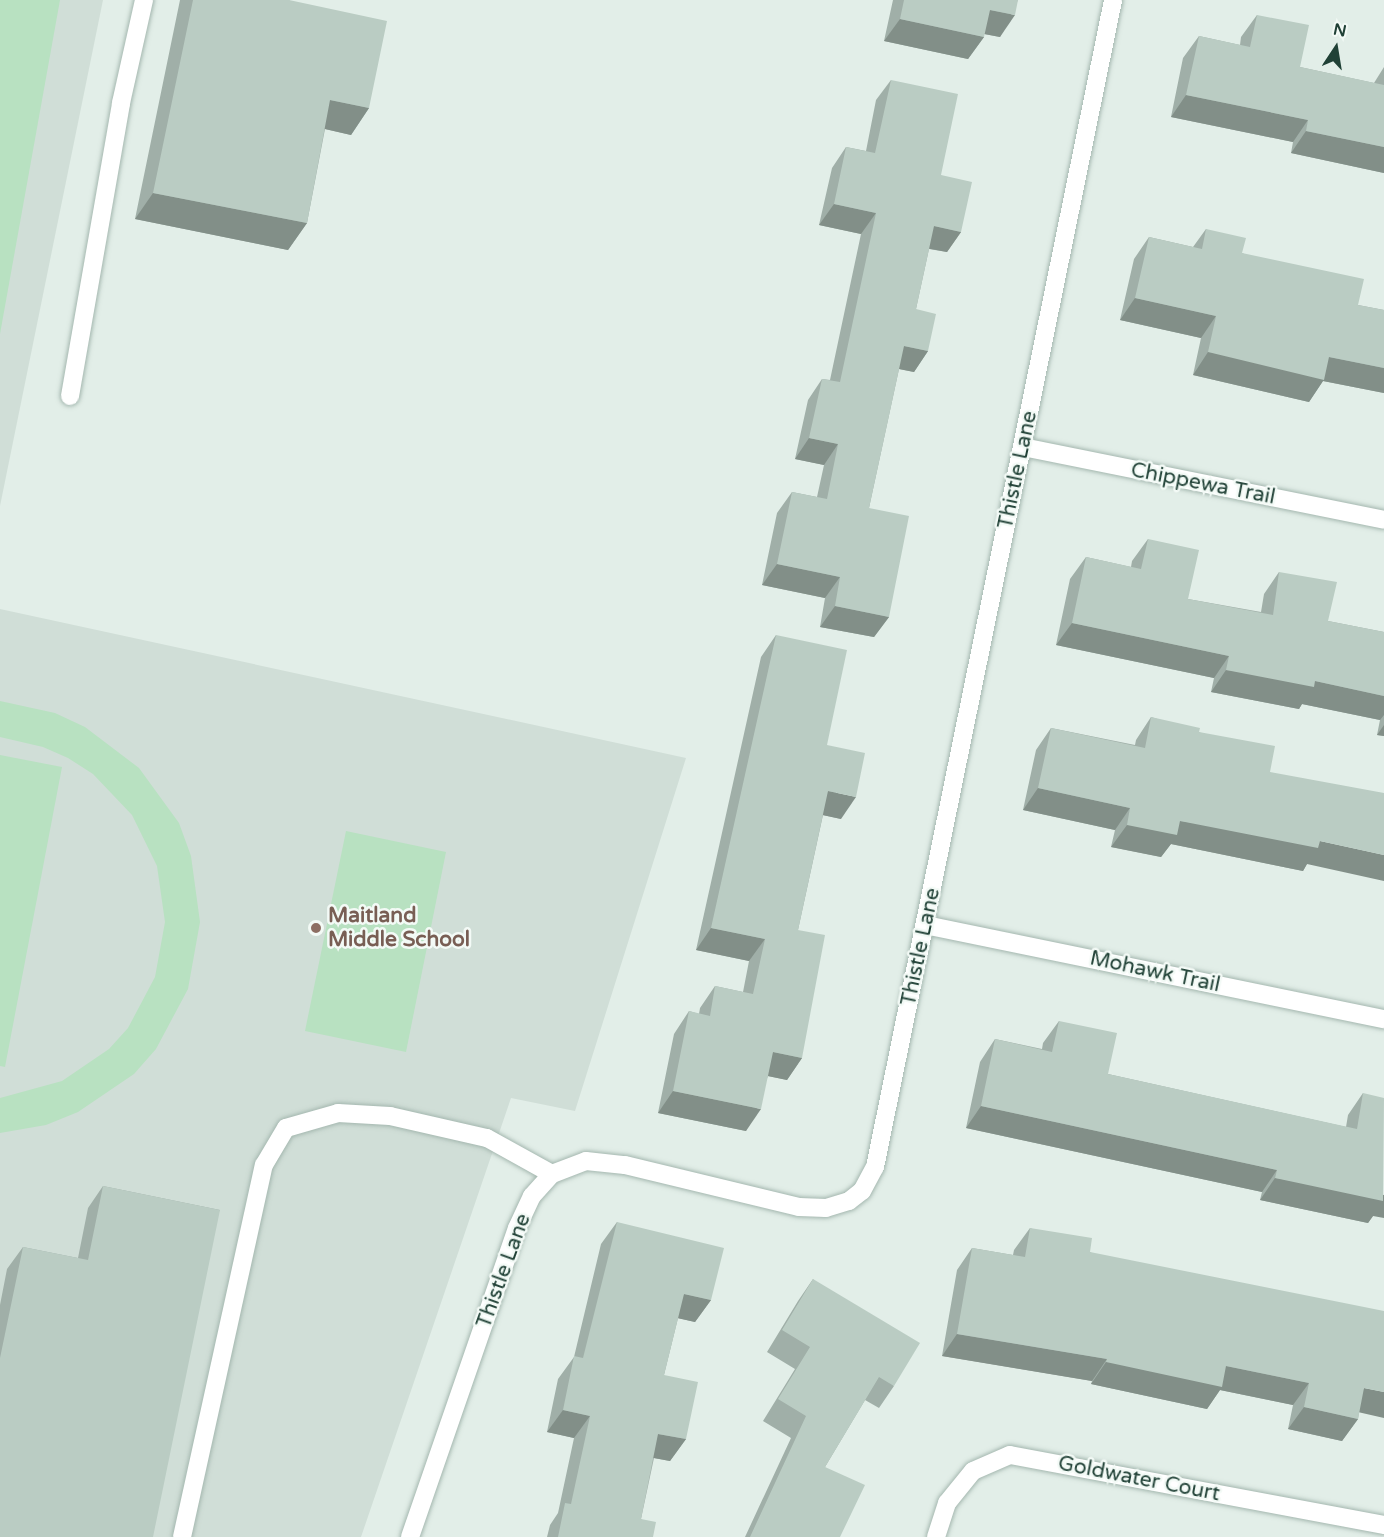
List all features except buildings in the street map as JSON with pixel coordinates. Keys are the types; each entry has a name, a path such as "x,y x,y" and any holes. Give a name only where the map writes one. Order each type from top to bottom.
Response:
{"street":[{"path":"70,396 121,103 144,0"},
{"name":"Thistle Lane","path":"410,1537 517,1228 532,1196 552,1174 586,1161 624,1165 799,1207 826,1208 849,1201 862,1191 875,1167 1113,0"},
{"name":"Chippewa Trail","path":"1023,447 1384,520"},
{"name":"Mohawk Trail","path":"925,925 1384,1019"},
{"path":"182,1537 264,1165 286,1128 338,1113 390,1116 487,1138 552,1174"},
{"name":"Goldwater Court","path":"936,1537 947,1503 973,1471 1010,1455 1384,1525"}],"shaded area":[{"path":"0,0 103,0 0,506"},
{"name":"Maitland Middle School","path":"0,609 686,758 575,1111 511,1098 361,1537 0,1537"}],"green space":[{"path":"0,0 60,0 0,334"},
{"path":"0,701 55,713 85,727 139,768 179,823 191,856 200,922 188,989 156,1049 134,1074 78,1112 46,1125 0,1133 0,1098 62,1081 109,1049 128,1028 155,977 165,922 157,866 132,815 93,774 68,758 43,747 0,737"},
{"path":"0,755 62,767 5,1067 0,1066"},
{"path":"346,831 446,852 406,1052 305,1031"}],"place":[{"name":"Maitland Middle School","path":"316,928"}]}
